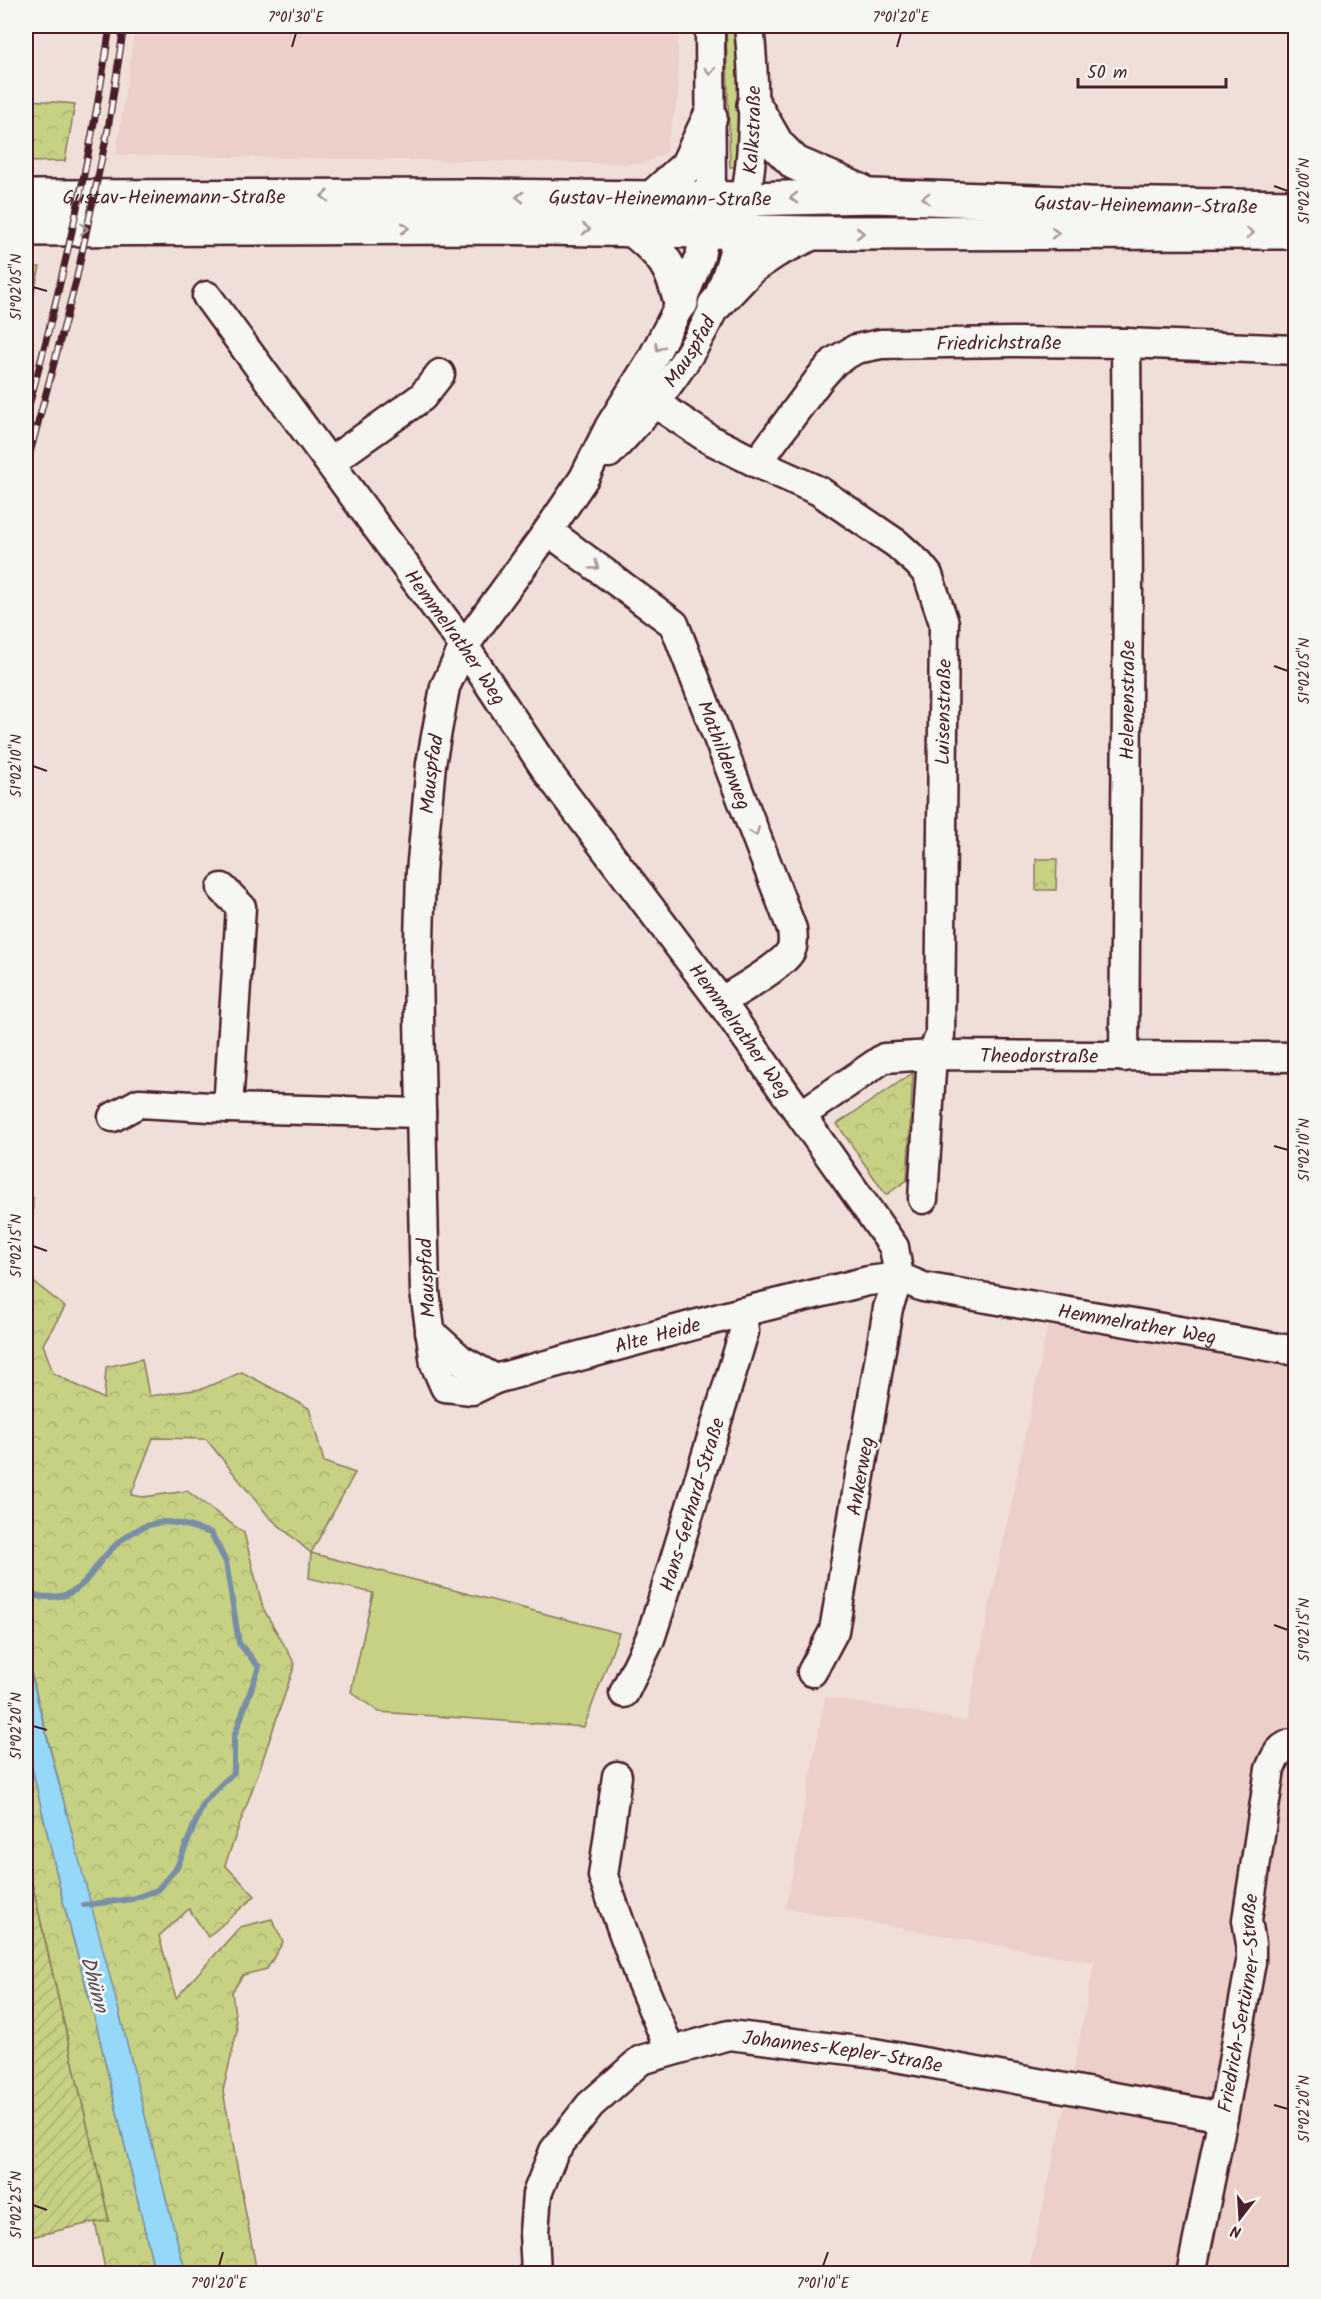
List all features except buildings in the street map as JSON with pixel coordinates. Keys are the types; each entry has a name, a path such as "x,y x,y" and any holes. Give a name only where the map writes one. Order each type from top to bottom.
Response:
{"main road":[{"path":"754,105 777,145 795,163 873,196"},
{"path":"652,198 687,166 710,117"},
{"name":"Gustav-Heinemann-Straße","path":"26,197 481,196 746,199 873,196 1090,204 1296,207"},
{"name":"Gustav-Heinemann-Straße","path":"26,229 486,227 739,233 1296,232"},
{"path":"633,230 648,242 667,263 675,279 681,303"},
{"path":"716,305 759,261 775,250 813,233"}],"street":[{"name":"Kalkstraße","path":"706,232 711,199 711,26"},
{"name":"Kalkstraße","path":"739,233 752,156 754,105 749,26"},
{"name":"Mauspfad","path":"644,395 652,359 681,303 700,257 706,232"},
{"name":"Mauspfad","path":"430,1332 425,1292 418,973 422,861 431,764 445,687 464,646 584,478 610,426 644,395 675,374 716,305 739,233"},
{"name":"Hemmelrather Weg","path":"207,296 464,646 549,774 721,1002 801,1115 894,1248 899,1277 923,1287 1296,1351"},
{"name":"Friedrichstraße","path":"757,464 820,378 835,361 856,349 881,344 1013,342 1126,343 1296,350"},
{"name":"Helenenstraße","path":"1124,1057 1128,588 1126,343"},
{"path":"330,462 422,397 440,374"},
{"name":"Luisenstraße","path":"644,395 709,439 757,464 819,490 897,544 920,564 927,575 944,623 940,1035 932,1055 923,1199"},
{"name":"Mathildenweg","path":"548,531 674,624 792,929 794,938 791,951 781,962 721,1002"},
{"path":"222,888 241,907 228,1108"},
{"name":"Theodorstraße","path":"801,1115 884,1058 932,1055 1296,1057"},
{"path":"113,1117 140,1103 228,1108 421,1113"},
{"name":"Alte Heide","path":"430,1332 461,1360 495,1378 742,1312 868,1281 899,1277"},
{"name":"Ankerweg","path":"812,1672 834,1631 888,1308 899,1277"},
{"name":"Hans-Gerhard-Straße","path":"624,1693 650,1639 661,1605 744,1332 742,1312"},
{"name":"Friedrich-Sertürner-Straße","path":"1191,2274 1251,1962 1251,1944 1246,1920 1270,1769 1277,1753 1286,1744 1296,1743"},
{"path":"617,1776 603,1876 640,1979 670,2050"},
{"name":"Johannes-Kepler-Straße","path":"536,2274 534,2232 537,2194 554,2151 590,2105 641,2060 729,2035 894,2057 1223,2117"}],"shaded area":[{"path":"135,26 678,26 678,97 665,153 643,164 116,155"},
{"path":"1049,1320 1295,1361 1295,2273 1028,2273 1073,2072 1094,1962 786,1908 825,1697 966,1721"}],"green space":[{"path":"726,26 739,26 743,167 730,167"},
{"path":"26,93 31,100 75,104 65,161 26,162"},
{"path":"26,267 40,267 26,324"},
{"path":"1036,859 1057,859 1056,890 1036,890"},
{"path":"913,1073 907,1180 886,1195 837,1124"},
{"path":"33,1198 30,1279 65,1307 43,1344 53,1373 104,1399 106,1367 142,1359 149,1396 202,1389 242,1372 309,1408 324,1462 355,1473 311,1553 269,1517 206,1439 153,1438 131,1495 143,1497 187,1491 244,1533 263,1608 295,1664 225,1865 255,1896 208,1937 189,1909 159,1936 176,1998 240,1927 272,1919 283,1942 267,1969 243,1975 232,1992 237,2031 223,2091 257,2273 186,2273 156,2166 26,1653 26,1201"},
{"path":"311,1553 619,1633 584,1727 379,1712 351,1692 373,1593 309,1578"},
{"path":"26,1742 155,2273 106,2273 95,2222 109,2220 26,1857"},
{"path":"26,1857 109,2221 95,2222 26,2238"}],"water":[{"name":"Dhünn","path":"26,1653 186,2273 155,2273 26,1742"}],"waterway":[{"path":"26,1594 52,1597 73,1591 86,1581 113,1547 137,1530 156,1523 177,1523 211,1533 226,1562 239,1643 259,1667 234,1737 234,1772 204,1802 177,1867 157,1890 132,1899 84,1905"}],"railway":[{"path":"26,417 74,223 94,125 110,26"},
{"path":"26,468 76,281 108,129 124,26"}]}
